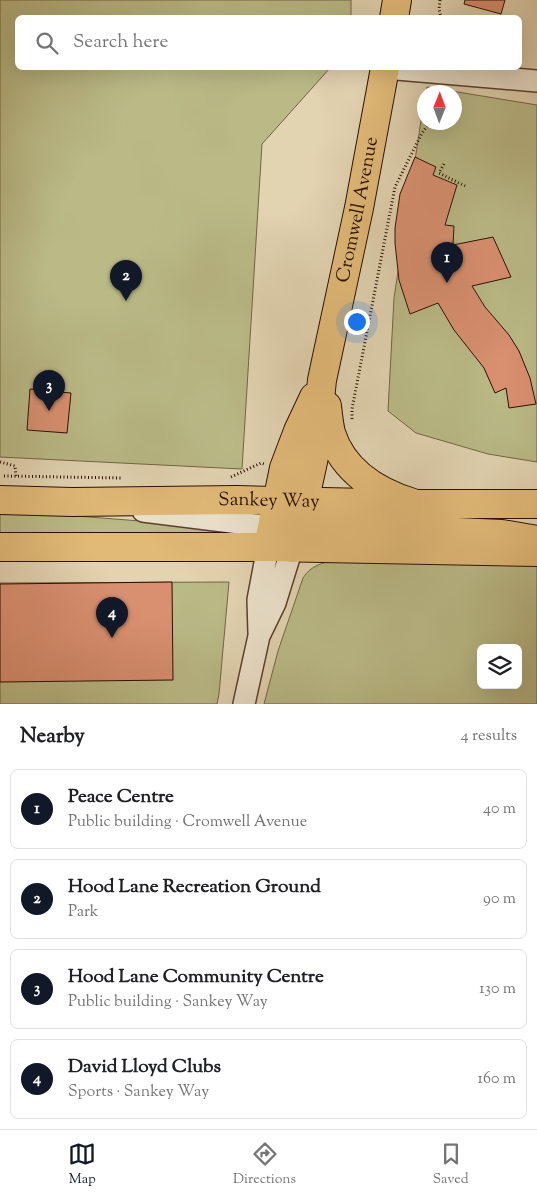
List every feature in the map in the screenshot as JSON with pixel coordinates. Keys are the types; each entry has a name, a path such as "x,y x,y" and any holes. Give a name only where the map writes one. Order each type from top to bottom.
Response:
{"main road":[{"path":"394,15 397,0"},
{"name":"Cromwell Avenue","path":"286,530 316,442 322,380 359,208 385,70"},
{"path":"322,380 332,434 343,457 364,480 378,490 416,504"},
{"name":"Cromwell Avenue","path":"276,501 284,468 298,431 322,380"},
{"name":"Sankey Way","path":"0,500 72,502 276,501 286,530"},
{"name":"Sankey Way","path":"0,547 286,530 416,504 537,504"},
{"path":"286,530 502,534 537,540"},
{"name":"Sankey Way","path":"286,530 537,552"}],"street":[{"path":"408,70 537,81"},
{"path":"72,502 286,530 275,603 259,636 244,704"}],"path":[{"path":"440,0 440,15"},
{"path":"352,422 354,399 395,186 425,130"},
{"path":"444,164 440,173 465,186"},
{"path":"0,462 15,466 16,476"},
{"path":"224,479 237,476 261,463"},
{"path":"0,476 125,478"}],"green space":[{"path":"0,0 351,0 351,15 15,15 15,70 328,70 262,144 242,469 0,457"},
{"path":"462,93 537,105 537,462 488,454 416,433 388,411 394,298 420,130 462,130"},
{"path":"0,510 242,529 244,534 0,538"},
{"path":"338,560 537,565 537,704 264,704 278,651 303,578 314,567"},
{"path":"229,582 217,704 0,704 0,583"}],"building":[{"path":"465,0 505,0 501,14 464,4"},
{"path":"415,157 436,167 433,175 457,185 445,225 454,226 453,245 493,237 511,277 472,286 485,307 509,335 519,351 530,378 536,404 509,408 506,388 495,393 484,368 454,330 438,303 410,314 399,280 395,228 400,194"},
{"path":"43,383 59,384 59,392 71,393 67,433 27,430 30,389 43,390"},
{"path":"172,582 173,680 0,682 0,584"}],"place":[{"name":"Peace Centre","path":"447,283"},
{"name":"Hood Lane Recreation Ground","path":"126,301"},
{"name":"Hood Lane Community Centre","path":"49,411"},
{"name":"David Lloyd Clubs","path":"112,638"}]}
